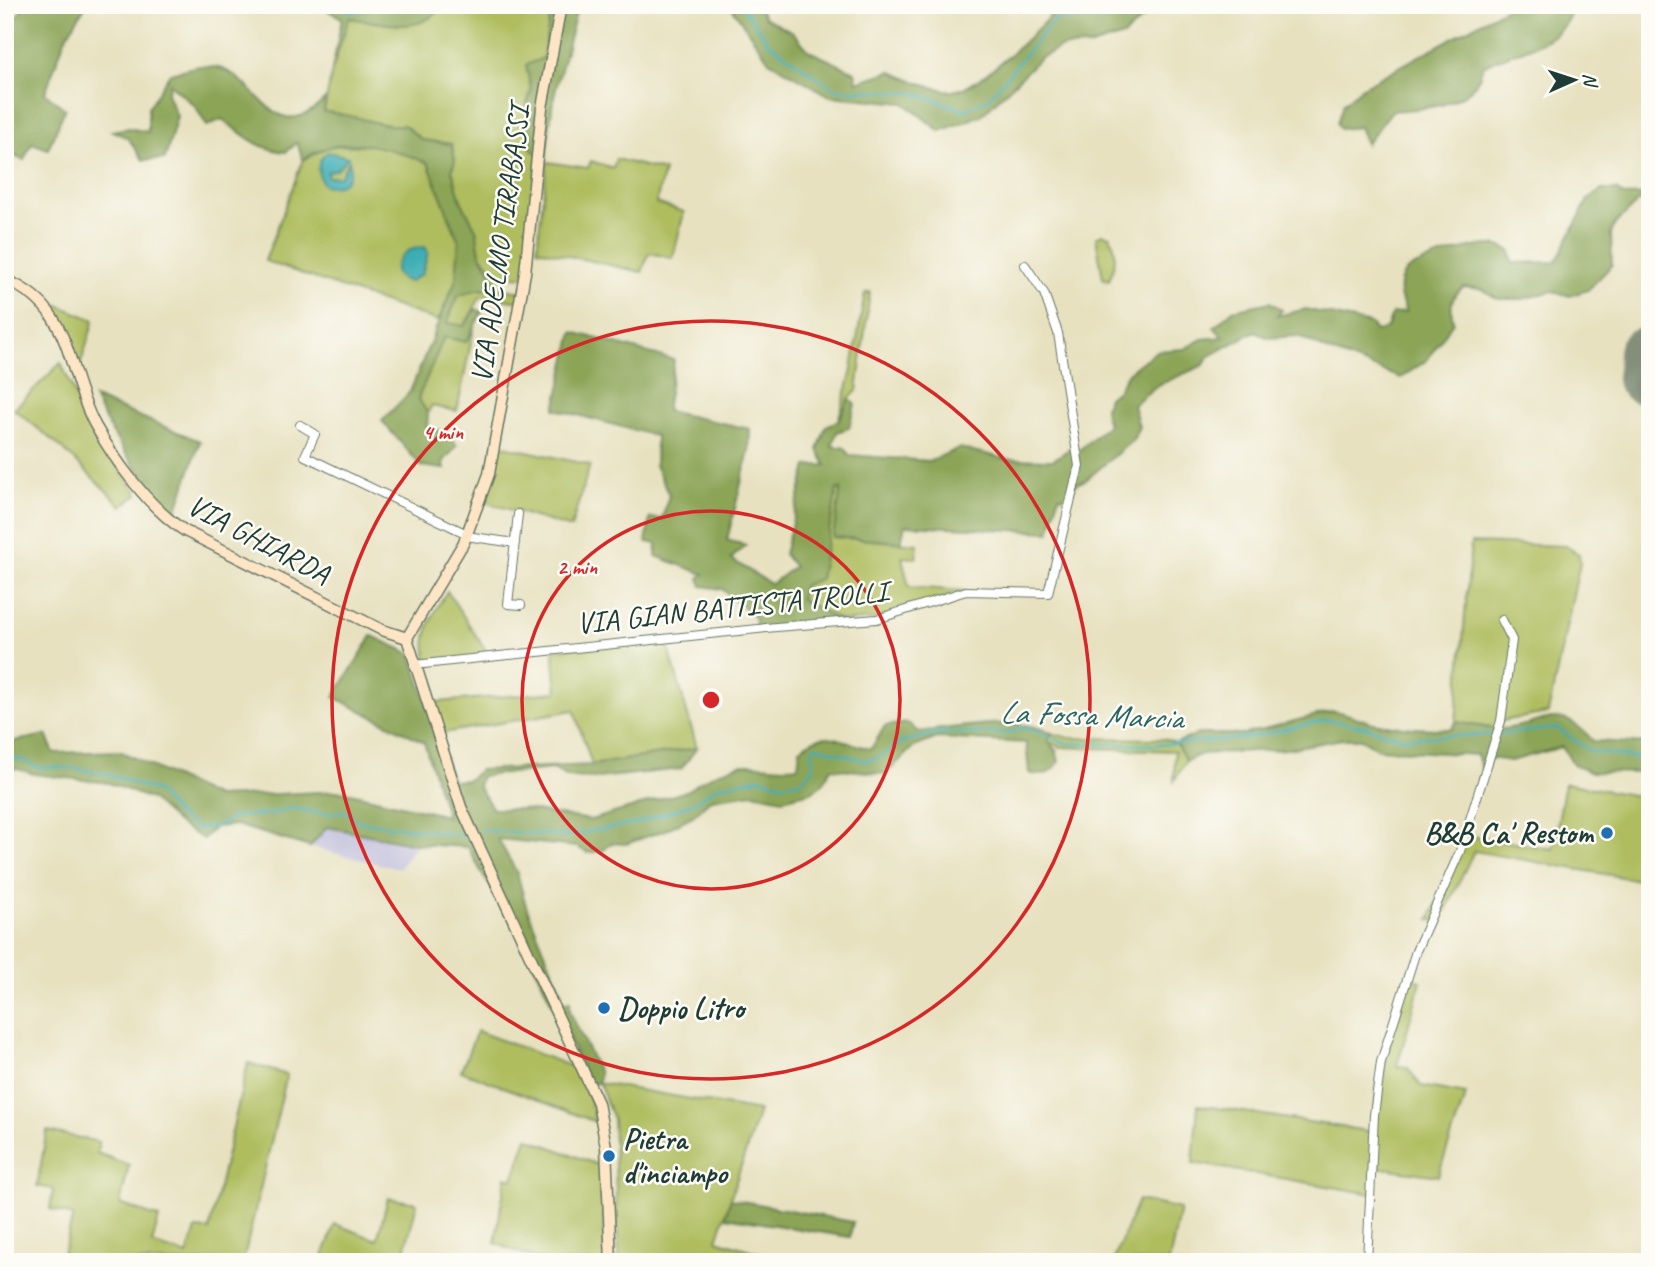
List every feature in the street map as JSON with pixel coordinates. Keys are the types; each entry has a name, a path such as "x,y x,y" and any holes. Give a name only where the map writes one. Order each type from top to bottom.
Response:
{"street":[{"name":"VIA ADELMO TIRABASSI","path":"407,638 467,535 489,474 531,235 542,108 561,5"},
{"name":"VIA GIAN BATTISTA TROLLI","path":"414,665 877,619 966,591 1048,593 1079,466 1058,333 1044,293 1025,265"},
{"name":"VIA GHIARDA","path":"5,280 33,293 51,313 95,425 142,491 165,518 185,531 367,623 407,638"},
{"path":"300,425 315,434 305,456 467,535 514,543"},
{"path":"517,514 508,604 521,605"},
{"path":"1367,1262 1374,1115 1381,1062 1416,951 1464,842 1501,721 1512,640 1502,620"},
{"path":"407,638 461,807 598,1102 605,1136 611,1262"},
{"path":"5,1255 27,1262"}],"shaded area":[{"path":"327,827 416,844 399,869 310,847"}],"green space":[{"path":"25,5 86,5 65,39 45,93 65,109 48,149 32,143 24,160 5,153 5,18 13,22"},
{"path":"318,5 444,5 434,15 412,24 388,24 349,18 332,70 342,18"},
{"path":"444,5 552,5 543,58 526,66 531,89 526,109 538,156 525,277 500,275 498,288 522,292 521,302 481,296 464,326 446,323 458,296 475,290 494,289 490,265 480,254 476,229 461,201 452,170 455,160 452,144 422,140 404,125 384,124 324,112 332,70 348,18 387,24 412,24 434,15"},
{"path":"552,5 578,5 553,100 546,158 532,150 526,109 531,89 526,65 543,58"},
{"path":"730,5 758,5 764,17 793,32 809,51 855,72 857,82 891,71 952,91 977,81 1021,45 1055,11 1158,5 1123,36 1091,46 1062,47 1040,58 982,115 940,131 904,103 830,96 769,61"},
{"path":"1512,5 1573,5 1567,19 1549,39 1483,66 1476,84 1457,99 1436,106 1392,111 1366,144 1359,127 1340,129 1337,123 1343,104 1361,88"},
{"path":"198,66 225,70 272,110 283,116 295,117 309,112 325,99 324,112 384,124 404,125 422,140 451,144 455,160 452,170 461,201 476,229 480,254 495,278 494,289 475,290 458,296 447,323 464,326 476,309 482,312 466,342 444,337 418,398 428,414 427,427 449,434 457,446 443,462 445,469 421,466 382,421 410,392 456,280 459,242 428,163 381,147 349,144 318,151 303,160 297,143 286,152 267,148 251,140 222,119 207,126 195,106 170,84 167,94 177,116 165,159 143,160 128,138 112,131 128,128 148,132 148,108 170,73"},
{"path":"381,145 428,163 459,242 456,280 438,321 265,261 303,160 330,146"},
{"path":"616,159 664,171 656,203 684,212 673,258 649,253 642,272 537,249 547,162 588,168 591,161 613,168"},
{"path":"1602,190 1616,190 1624,196 1650,195 1650,200 1638,202 1615,224 1611,233 1612,265 1588,290 1570,296 1552,291 1523,299 1498,299 1482,289 1464,287 1452,302 1453,322 1427,360 1401,378 1329,351 1298,336 1268,338 1255,331 1208,357 1204,365 1156,386 1133,405 1139,427 1133,440 1086,480 1076,484 1070,498 1059,496 1050,532 905,525 901,542 833,537 841,489 837,489 820,579 804,585 800,599 842,622 756,629 755,618 722,589 702,586 699,578 704,574 656,556 657,544 646,542 650,518 662,519 669,495 655,465 656,436 555,409 573,332 674,360 666,411 750,429 749,451 727,540 746,545 731,559 771,584 794,567 784,554 807,466 826,465 818,450 826,426 838,421 849,399 855,404 849,428 837,432 832,446 845,448 849,455 930,461 960,448 1007,459 1053,460 1075,445 1077,452 1108,425 1104,411 1108,397 1117,391 1128,373 1157,351 1184,349 1202,339 1223,337 1214,327 1233,310 1270,302 1282,310 1277,316 1306,309 1370,324 1377,332 1387,328 1392,314 1406,312 1401,298 1401,280 1408,270 1417,265 1458,251 1490,245 1511,252 1512,263 1556,262 1589,198"},
{"path":"1102,234 1110,236 1115,253 1115,263 1109,280 1103,279 1096,237"},
{"path":"870,292 857,391 849,399 838,421 851,374 865,293"},
{"path":"46,300 94,320 81,363 78,364 66,330"},
{"path":"474,328 457,411 431,406 428,414 418,398 444,337 466,342"},
{"path":"61,363 88,424 138,494 122,506 63,449 14,409"},
{"path":"94,398 200,441 175,515 130,459"},
{"path":"495,444 590,465 571,528 482,501"},
{"path":"841,488 833,537 918,544 916,558 902,557 909,587 966,591 877,619 842,622 800,599 804,585 820,579 837,489"},
{"path":"1471,543 1565,546 1579,554 1580,563 1548,713 1502,721 1499,729 1456,722"},
{"path":"447,591 490,657 428,664 425,643 429,626"},
{"path":"372,636 411,654 452,781 468,780 480,770 592,765 697,748 681,769 598,778 568,777 553,769 481,776 478,786 493,809 523,809 591,820 687,791 734,766 798,766 800,749 819,738 835,738 871,749 885,726 908,723 918,732 986,724 1037,728 1051,733 1048,742 1056,750 1059,762 1046,774 1034,774 1029,773 1026,743 937,738 912,748 886,774 831,768 823,784 811,792 783,799 753,793 711,799 693,816 665,830 626,844 611,843 604,850 588,853 577,847 498,839 517,873 526,906 562,994 555,1005 570,1001 570,1012 599,1073 599,1083 589,1084 509,910 485,879 468,847 416,844 327,827 310,847 236,825 215,827 203,839 181,826 151,799 109,783 34,774 15,768 5,773 5,743 46,735 54,753 120,751 216,797 342,791 447,816 424,742 334,697"},
{"path":"666,638 697,748 592,765 574,710 437,734 427,703 557,692 553,650"},
{"path":"1332,711 1379,724 1433,729 1451,729 1456,722 1500,729 1559,718 1580,728 1593,741 1650,744 1650,773 1590,772 1574,765 1562,747 1511,761 1490,758 1484,775 1477,755 1378,749 1361,739 1342,739 1287,749 1202,754 1186,761 1176,743 1198,734 1245,734"},
{"path":"1051,733 1069,738 1165,739 1176,743 1186,761 1174,781 1175,751 1061,747 1048,742"},
{"path":"1565,783 1650,798 1650,882 1474,851 1440,922 1430,919 1466,835 1553,849"},
{"path":"1408,976 1421,981 1397,1066 1407,1067 1421,1086 1466,1094 1438,1176 1375,1167 1373,1194 1193,1163 1198,1105 1374,1132 1377,1085"},
{"path":"477,1031 573,1067 588,1093 596,1122 461,1071"},
{"path":"248,1063 287,1075 243,1262 61,1262 73,1216 50,1209 53,1189 37,1186 47,1131 99,1142 97,1153 129,1165 120,1204 159,1218 152,1244 187,1255 196,1229 209,1230"},
{"path":"599,1083 759,1111 717,1240 789,1262 619,1262 613,1119"},
{"path":"527,1138 601,1166 605,1262 544,1262 495,1243 506,1177 513,1179"},
{"path":"388,1198 417,1203 402,1262 321,1262 335,1224 377,1240"},
{"path":"731,1199 853,1222 850,1237 725,1217"},
{"path":"1138,1200 1180,1209 1169,1262 1113,1262"}],"water":[{"path":"328,152 348,157 337,169 327,172 327,177 341,176 349,160 348,177 341,184 324,185 320,176 319,163"},
{"path":"425,247 428,252 422,274 409,282 401,279 395,272 401,257 409,251"}],"waterway":[{"path":"339,5 351,12 392,5"},
{"path":"741,5 769,43 834,89 914,93 965,110 989,98 1055,19 1128,19 1141,5"},
{"name":"La Fossa Marcia","path":"482,830 565,836 638,823 691,804 719,786 759,778 782,784 802,781 814,768 811,753 816,746 865,761 880,757 900,743 936,733 1008,733 1026,728 1066,743 1154,745 1246,738 1327,720 1366,727 1403,738 1494,734"},
{"name":"La Fossa Marcia","path":"1500,734 1557,728 1590,751 1650,760"},
{"name":"La Fossa Marcia","path":"5,758 23,760 36,767 74,768 110,775 157,791 177,815 196,828 215,827 236,816 272,814 292,808 326,814 344,811 360,822 466,836"}],"runway":[{"path":"1650,354 1644,353 1643,378 1650,379"}],"place":[{"name":"B&B Ca' Restom","path":"1607,833"},
{"name":"Doppio Litro","path":"604,1008"},
{"name":"Pietra d'inciampo","path":"609,1156"}]}
